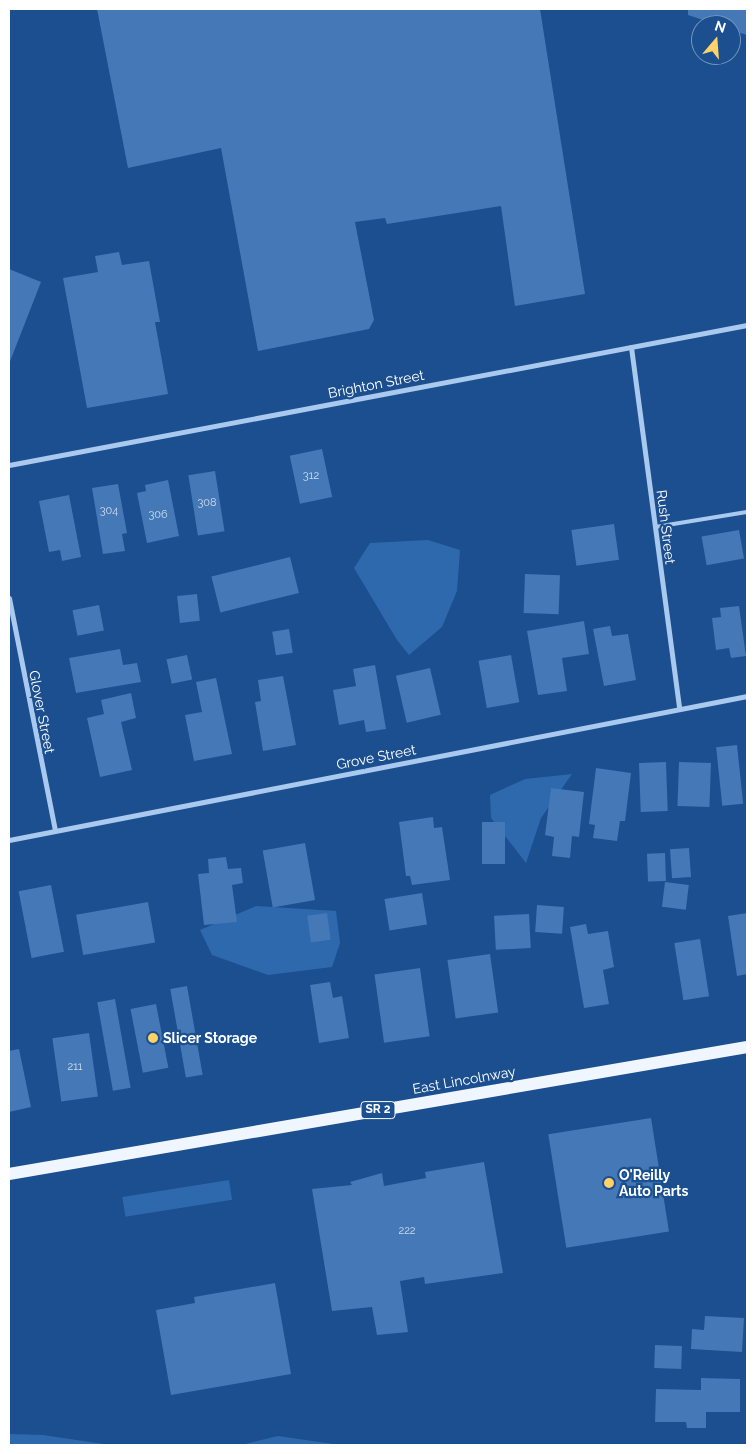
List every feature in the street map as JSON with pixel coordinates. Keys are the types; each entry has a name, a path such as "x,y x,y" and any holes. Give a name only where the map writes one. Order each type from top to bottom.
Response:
{"main road":[{"name":"East Lincolnway","path":"9,1174 747,1047"}],"street":[{"name":"Brighton Street","path":"9,465 747,325"},
{"name":"Rush Street","path":"632,347 679,709"},
{"name":"Glover Street","path":"9,598 55,830"},
{"name":"Grove Street","path":"9,840 747,696"}],"lane":[{"path":"655,527 747,512"}],"shaded area":[{"path":"428,540 460,550 457,591 442,627 409,655 397,640 354,568 370,543"},
{"path":"572,774 541,818 526,863 491,818 490,795 525,779"},
{"path":"256,906 336,911 340,943 332,967 268,975 212,955 200,930"},
{"path":"229,1180 232,1200 125,1217 122,1197"},
{"path":"9,1434 43,1435 110,1445 9,1445"},
{"path":"278,1436 340,1445 241,1445"}],"building":[{"path":"97,9 540,9 585,294 515,306 501,206 387,224 385,218 355,222 374,320 369,329 258,351 221,148 128,168"},
{"path":"688,9 747,9 747,35 741,33 741,15 688,15"},
{"path":"119,252 122,265 149,261 160,322 155,322 168,394 87,408 63,278 98,272 95,256"},
{"path":"9,269 41,282 9,364"},
{"path":"322,449 332,497 300,504 290,456"},
{"path":"215,471 225,531 198,535 188,475"},
{"path":"168,480 179,536 147,543 137,493 146,491 145,485"},
{"path":"118,484 127,533 122,534 125,551 103,554 92,488"},
{"path":"69,495 81,557 62,561 60,550 49,552 39,501"},
{"path":"614,524 619,560 576,566 571,530"},
{"path":"739,530 744,559 707,565 702,537"},
{"path":"290,557 299,593 220,612 211,577"},
{"path":"525,574 560,575 559,614 524,613"},
{"path":"197,594 200,621 180,623 177,596"},
{"path":"99,605 104,631 77,636 72,610"},
{"path":"739,606 746,656 731,658 729,648 716,650 712,618 721,617 720,608"},
{"path":"584,621 589,654 562,658 567,691 538,695 527,631"},
{"path":"610,626 612,636 628,634 636,680 604,686 593,629"},
{"path":"289,629 293,653 276,655 272,632"},
{"path":"120,649 123,665 137,663 141,682 76,693 69,658"},
{"path":"187,655 192,679 172,684 166,659"},
{"path":"511,655 519,702 487,708 479,661"},
{"path":"375,665 386,729 366,732 364,720 339,725 333,690 356,686 353,669"},
{"path":"430,668 441,715 407,723 396,676"},
{"path":"283,676 296,745 263,751 255,702 261,701 258,680"},
{"path":"216,678 232,754 194,761 185,715 202,712 196,682"},
{"path":"131,693 136,718 121,722 132,770 100,777 87,718 104,714 101,700"},
{"path":"737,745 743,804 722,806 716,747"},
{"path":"666,762 668,811 641,812 639,763"},
{"path":"679,762 711,763 709,807 677,806"},
{"path":"596,768 631,773 625,821 620,821 617,841 593,838 595,825 589,824"},
{"path":"551,788 584,792 579,837 572,836 570,858 552,856 554,837 545,835"},
{"path":"433,817 434,828 442,827 450,880 412,885 410,876 406,876 399,822"},
{"path":"482,822 505,822 505,864 482,864"},
{"path":"305,843 315,900 273,908 263,850"},
{"path":"689,848 691,877 672,878 670,849"},
{"path":"665,853 666,881 648,882 647,854"},
{"path":"226,857 228,869 241,868 243,883 232,885 237,922 204,925 198,874 209,873 208,859"},
{"path":"665,882 689,885 686,910 662,907"},
{"path":"51,885 64,952 32,958 19,891"},
{"path":"422,893 427,925 389,931 384,899"},
{"path":"148,902 155,942 83,955 76,915"},
{"path":"537,905 564,907 562,934 535,932"},
{"path":"327,913 331,940 311,943 307,916"},
{"path":"747,913 747,974 737,976 728,916"},
{"path":"529,914 531,948 496,950 494,916"},
{"path":"586,924 588,934 608,931 614,967 603,970 609,1004 584,1008 570,927"},
{"path":"700,939 709,996 683,1000 674,943"},
{"path":"490,954 498,1012 456,1018 447,960"},
{"path":"420,968 430,1036 384,1043 374,974"},
{"path":"330,982 333,998 342,996 349,1038 319,1043 310,985"},
{"path":"187,986 203,1075 186,1078 170,989"},
{"path":"115,999 131,1088 113,1091 97,1002"},
{"path":"156,1004 168,1068 143,1073 130,1009"},
{"path":"89,1033 98,1096 61,1102 52,1038"},
{"path":"19,1049 31,1107 9,1112 9,1051"},
{"name":"O'Reilly Auto Parts","path":"651,1118 669,1232 566,1248 548,1134"},
{"path":"484,1162 503,1273 425,1284 424,1277 400,1281 408,1332 377,1335 372,1307 332,1311 312,1189 352,1185 350,1182 382,1173 384,1186 426,1178 425,1172"},
{"path":"275,1283 291,1374 171,1395 156,1310 195,1303 194,1297"},
{"path":"705,1316 744,1318 742,1352 691,1349 692,1329 704,1330"},
{"path":"655,1345 682,1346 681,1369 654,1368"},
{"path":"701,1378 740,1379 740,1412 706,1412 706,1428 687,1428 686,1422 655,1422 656,1389 701,1390"}],"place":[{"name":"Slicer Storage","path":"153,1038"},
{"name":"O'Reilly Auto Parts","path":"609,1183"}]}
